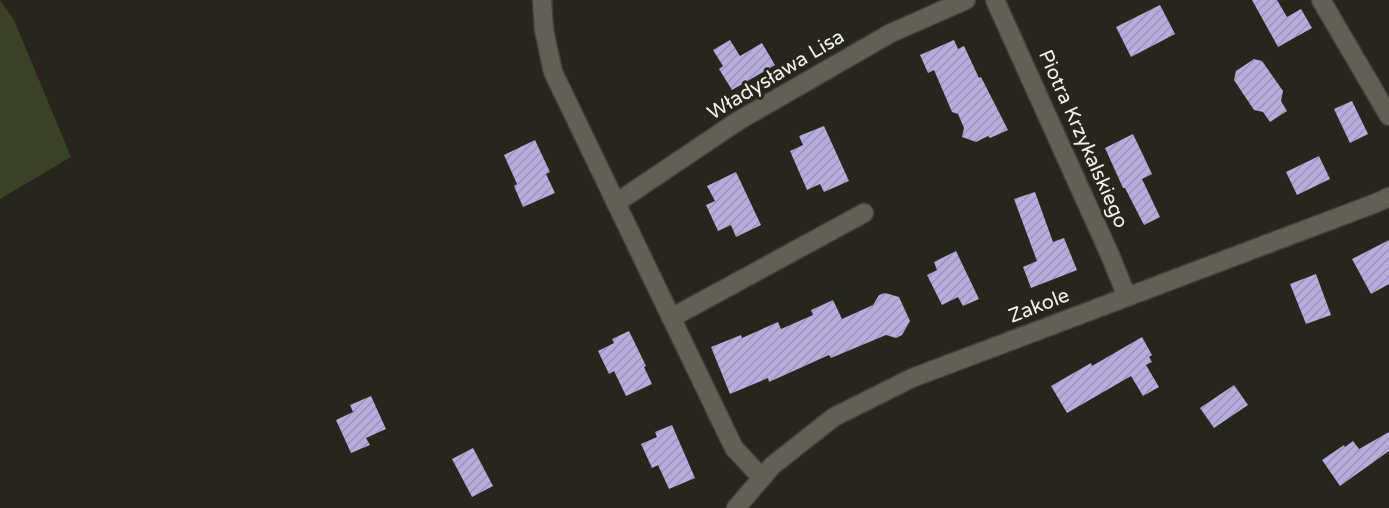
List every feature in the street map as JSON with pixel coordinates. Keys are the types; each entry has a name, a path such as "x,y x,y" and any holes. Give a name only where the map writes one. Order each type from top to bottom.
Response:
{"street":[{"path":"542,0 544,30 553,72 734,448 762,478"},
{"name":"Władysława Lisa","path":"616,203 738,121 891,33 966,0"},
{"name":"Piotra Krzykalskiego","path":"996,0 1127,297"},
{"path":"1321,0 1389,116"},
{"name":"Zakole","path":"736,508 773,465 834,417 912,378 1389,197"},
{"path":"671,318 864,213"}],"green space":[{"path":"0,0 14,20 71,157 0,199"}],"building":[{"path":"1252,0 1277,0 1287,17 1301,9 1312,28 1278,47"},
{"path":"1160,5 1175,34 1131,57 1116,27"},
{"path":"730,40 740,56 762,43 775,65 732,90 719,69 723,66 713,50"},
{"path":"954,40 958,49 964,46 1008,130 976,142 962,137 964,128 958,114 952,112 934,70 928,73 920,55"},
{"path":"1254,59 1262,61 1283,91 1281,101 1287,111 1270,122 1263,112 1254,110 1234,80 1236,71"},
{"path":"1352,101 1368,134 1350,143 1334,109"},
{"path":"824,126 849,181 824,192 820,184 807,190 790,151 803,145 799,136"},
{"path":"1133,134 1152,174 1142,179 1160,217 1144,225 1123,188 1105,148"},
{"path":"535,140 550,172 546,174 555,193 523,207 514,186 517,184 504,155"},
{"path":"1319,156 1330,179 1297,195 1286,172"},
{"path":"736,172 761,225 736,237 731,225 718,231 706,205 715,201 707,186"},
{"path":"1035,192 1053,242 1064,238 1077,270 1031,288 1023,267 1037,261 1014,199"},
{"path":"1389,240 1389,284 1371,294 1352,259"},
{"path":"956,251 979,299 963,306 958,297 942,305 927,275 937,270 934,262"},
{"path":"1316,274 1331,315 1306,324 1290,284"},
{"path":"885,293 899,297 910,321 902,335 896,338 886,335 831,358 829,355 769,382 768,378 730,394 711,347 741,335 742,338 778,322 781,329 813,315 811,310 833,300 842,319 873,305 879,295"},
{"path":"629,331 652,384 626,396 614,371 609,374 598,351 614,343 612,339"},
{"path":"1142,337 1152,355 1149,357 1152,362 1146,365 1159,387 1143,396 1131,376 1067,413 1051,386 1091,363 1092,366"},
{"path":"1234,385 1248,405 1214,428 1200,408"},
{"path":"371,396 386,429 366,438 370,445 351,453 336,420 353,412 350,405"},
{"path":"672,425 695,478 669,489 658,465 652,468 641,444 657,437 655,432"},
{"path":"1389,432 1389,451 1340,486 1322,460 1353,441 1359,449"},
{"path":"473,448 493,486 472,497 452,459"}]}
